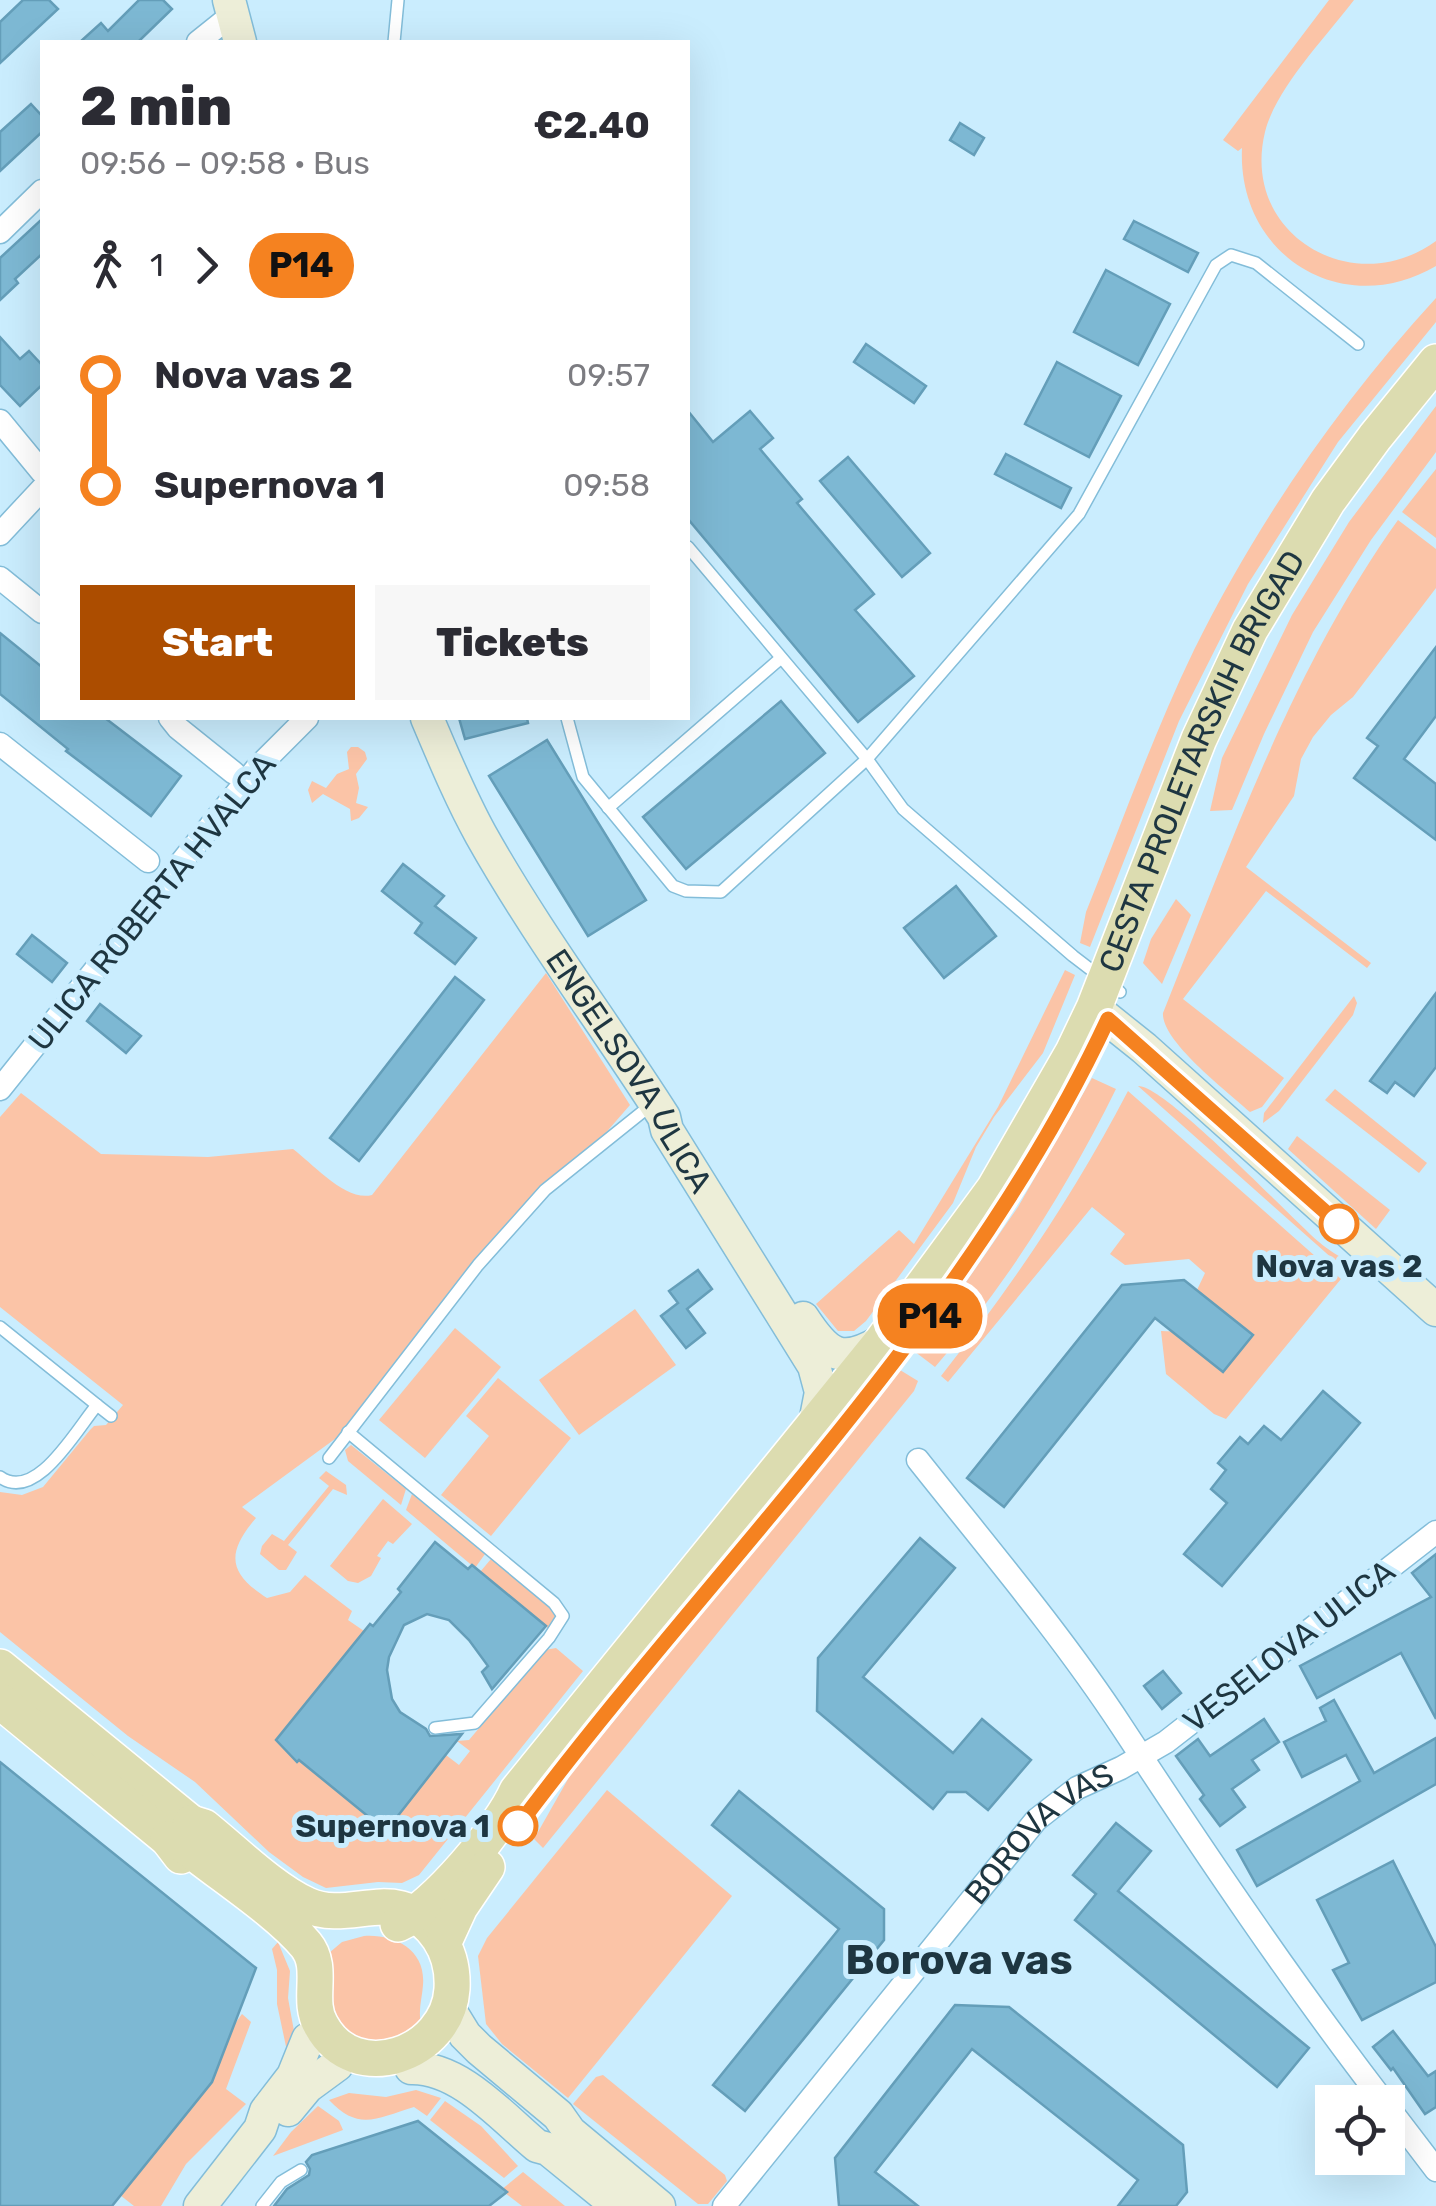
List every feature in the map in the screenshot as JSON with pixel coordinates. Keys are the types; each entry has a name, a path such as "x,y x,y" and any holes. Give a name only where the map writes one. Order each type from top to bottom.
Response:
{"main road":[{"name":"CESTA PROLETARSKIH BRIGAD","path":"405,1916 478,1847 511,1805 517,1790 882,1341 994,1189 1107,1000 1199,739 1250,630 1328,502 1436,362"},
{"name":"CESTA PROLETARSKIH BRIGAD","path":"443,1944 475,1884 535,1802 872,1390 962,1272 1038,1155 1216,749 1269,638 1344,514 1436,393"},
{"path":"0,1667 179,1831"},
{"path":"0,1701 179,1831 204,1827 298,1900 319,1940 314,2010 347,2060"},
{"path":"179,1831 176,1852 274,1929 288,1945 319,1940 369,1906 405,1916 443,1944 452,1978 429,2038 393,2058 347,2060 308,2039 297,2009 297,1982 319,1940"},
{"path":"405,1916 431,1955 438,1984 429,2038"}],"street":[{"path":"201,40 234,19"},
{"path":"0,232 40,193"},
{"path":"0,421 40,470"},
{"path":"0,534 40,491"},
{"path":"0,578 40,610"},
{"path":"172,720 234,773"},
{"name":"ULICA ROBERTA HVALCA","path":"0,1088 256,770 305,720"},
{"name":"ENGELSOVA ULICA","path":"428,720 482,837 546,941 660,1110 667,1130 814,1366 821,1392 815,1423"},
{"path":"0,744 148,860"},
{"path":"1107,1000 1436,1310"},
{"path":"660,1110 686,1141 827,1350 842,1356 860,1354 882,1341"},
{"path":"918,1460 1122,1727 1294,1982 1371,2085"},
{"name":"VESELOVA ULICA","path":"1140,1758 1436,1532"},
{"name":"BOROVA VAS","path":"724,2206 1036,1820 1077,1788 1140,1758"},
{"path":"618,2206 559,2140 553,2125 429,2038 426,2068 452,2078 538,2146 559,2140 659,2206"},
{"path":"204,2204 260,2130 266,2111 293,2076 308,2039"},
{"path":"260,2130 277,2122 308,2087 347,2060"},
{"path":"1405,2130 1436,2170"}],"lane":[{"path":"394,40 398,0"},
{"path":"568,720 583,778 673,886 686,891 721,892 867,759 1080,514 1216,265 1231,254 1256,263 1358,344"},
{"path":"690,549 867,759 903,809 1072,956 1107,1000"},
{"path":"608,808 781,658"},
{"path":"330,1458 478,1265 546,1190 660,1110"},
{"path":"0,1327 111,1416"},
{"path":"0,1477 17,1485 33,1480 97,1405"},
{"path":"348,1432 554,1603 564,1616 474,1724 435,1728"},
{"path":"262,2206 281,2182 300,2170"}],"shaded area":[{"path":"1329,0 1354,0 1316,46 1271,115 1265,132 1262,169 1270,201 1286,228 1310,248 1339,260 1371,264 1404,258 1436,241 1436,266 1400,281 1365,286 1332,281 1302,268 1276,247 1257,219 1245,186 1242,148 1238,151 1223,140"},
{"path":"1436,298 1436,322 1338,442 1248,584 1179,721 1090,947 1080,943 1086,912 1151,747 1219,602 1303,465 1366,380"},
{"path":"1436,406 1436,452 1371,540 1313,632 1232,810 1210,811 1222,758 1292,615 1349,522"},
{"path":"1436,469 1436,538 1402,512"},
{"path":"1398,520 1436,549 1436,588 1353,697 1313,737 1301,759 1294,796 1246,867 1371,963 1367,968 1266,891 1183,999 1284,1078 1262,1107 1250,1112 1184,1052 1165,1025 1163,1013 1239,822 1295,697 1360,577"},
{"path":"351,747 365,752 367,759 356,774 356,803 368,807 351,821 350,809 323,794 312,803 308,790 312,781 326,788 337,774 349,769 347,752"},
{"path":"1176,899 1191,915 1162,984 1143,963 1151,939"},
{"path":"1065,970 1075,975 1043,1053 976,1147 953,1203 866,1321 854,1331 838,1331 816,1304 899,1230 914,1244 998,1107"},
{"path":"546,973 630,1105 603,1136 530,1199 495,1236 339,1436 242,1507 256,1518 240,1542 236,1562 245,1580 267,1598 290,1592 305,1575 352,1611 348,1620 364,1631 276,1740 297,1762 386,1831 446,1755 459,1765 470,1751 457,1741 469,1740 545,1650 556,1648 583,1671 419,1875 402,1883 326,1888 269,1852 195,1782 128,1736 0,1632 0,1492 22,1495 43,1487 90,1430 106,1425 123,1405 0,1307 0,1117 21,1093 101,1154 208,1157 293,1149 341,1187 362,1196 372,1195"},
{"path":"1354,996 1357,1003 1353,1015 1279,1111 1263,1123 1264,1113"},
{"path":"1092,1078 1116,1089 1097,1126 1011,1269 935,1367 914,1351 1018,1207"},
{"path":"1138,1086 1174,1106 1319,1242 1351,1263 1349,1267 1343,1268"},
{"path":"1335,1089 1427,1163 1419,1173 1325,1100"},
{"path":"1128,1091 1341,1279 1226,1419 1214,1414 1166,1374 1161,1331 1253,1335 1197,1290 1205,1273 1189,1259 1125,1265 1110,1254 1125,1234 1092,1207 948,1382 941,1376 1041,1238"},
{"path":"1297,1136 1390,1210 1376,1229 1288,1149"},
{"path":"635,1309 676,1365 579,1435 539,1380"},
{"path":"455,1328 501,1367 425,1458 379,1420"},
{"path":"900,1370 918,1381 914,1391 543,1848 534,1839 572,1772"},
{"path":"498,1378 571,1438 491,1536 441,1495 489,1436 466,1416"},
{"path":"351,1445 406,1489 401,1505 348,1461 345,1450"},
{"path":"326,1471 346,1485 347,1495 333,1489 288,1545 297,1552 286,1570 279,1570 260,1554 262,1546 272,1534 284,1541 329,1486 319,1478"},
{"path":"412,1494 485,1554 475,1568 406,1510"},
{"path":"383,1499 412,1524 393,1544 388,1541 377,1556 381,1558 371,1576 358,1583 348,1581 330,1566"},
{"path":"491,1559 556,1611 559,1615 549,1629 480,1572"},
{"path":"607,1790 732,1896 568,2098 502,2044 486,2024 478,1956 487,1938"},
{"path":"364,1936 386,1938 406,1946 423,1972 421,2024 397,2040 361,2042 332,2020 329,1953 342,1942"},
{"path":"278,1942 290,1971 288,1998 296,2042 288,2056 277,2004 277,1970 272,1949"},
{"path":"242,2014 251,2022 226,2089 246,2104 186,2164 161,2206 134,2206 120,2195 212,2082"},
{"path":"603,2075 725,2175 727,2181 708,2204 698,2204 573,2104 596,2077"},
{"path":"416,2090 441,2098 427,2116 414,2107 379,2118 359,2119 329,2100 349,2093 386,2097"},
{"path":"445,2101 481,2126 518,2166 504,2178 430,2120"},
{"path":"318,2106 339,2121 343,2130 273,2156 291,2132"},
{"path":"523,2172 565,2206 522,2206 501,2190"}],"building":[{"path":"23,0 49,0 58,9 0,63 0,22"},
{"path":"139,0 163,0 172,9 140,40 82,40 101,23 108,31"},
{"path":"31,104 40,114 40,134 0,171 0,132"},
{"path":"960,123 984,138 974,155 950,140"},
{"path":"40,221 40,256 0,300 0,258"},
{"path":"1134,221 1198,253 1188,272 1124,239"},
{"path":"1106,270 1170,304 1138,365 1074,332"},
{"path":"0,337 20,359 29,351 40,363 40,387 20,406 0,385"},
{"path":"866,344 926,386 914,403 854,362"},
{"path":"1057,362 1121,396 1089,457 1025,424"},
{"path":"750,411 773,438 760,449 802,499 797,503 874,594 855,610 914,676 858,722 690,521 690,413 713,442"},
{"path":"1006,454 1071,488 1061,508 995,474"},
{"path":"848,457 930,553 902,577 820,481"},
{"path":"0,633 40,665 40,720 108,720 181,776 151,816 0,694"},
{"path":"1436,647 1436,716 1404,759 1436,784 1436,840 1354,778 1378,746 1367,738"},
{"path":"781,701 825,753 686,869 643,817"},
{"path":"460,720 527,720 528,723 465,739"},
{"path":"547,740 646,900 588,936 489,776"},
{"path":"403,864 444,896 435,906 476,938 455,964 415,933 422,923 382,891"},
{"path":"956,886 996,936 944,978 904,928"},
{"path":"32,935 67,963 52,982 17,954"},
{"path":"455,977 484,1000 359,1161 330,1138"},
{"path":"1436,993 1436,1067 1414,1096 1395,1082 1387,1093 1370,1081"},
{"path":"100,1004 141,1036 126,1053 87,1021"},
{"path":"698,1270 712,1289 687,1309 705,1333 686,1348 661,1316 678,1303 669,1291"},
{"path":"1184,1280 1253,1335 1223,1372 1155,1318 1004,1507 967,1478 1122,1285"},
{"path":"1323,1391 1360,1423 1222,1586 1184,1554 1227,1503 1211,1489 1226,1470 1218,1463 1240,1437 1248,1444 1264,1426 1281,1440"},
{"path":"920,1538 955,1568 863,1677 953,1753 982,1719 1031,1760 988,1810 966,1792 947,1792 933,1809 817,1711 818,1658"},
{"path":"435,1542 468,1569 472,1565 546,1626 492,1689 482,1672 488,1666 449,1620 427,1614 404,1625 389,1657 392,1699 400,1712 430,1736 462,1734 386,1831 297,1762 276,1740 370,1624 373,1626 401,1592 398,1589"},
{"path":"1436,1554 1436,1719 1401,1653 1317,1698 1300,1666 1431,1597 1412,1573"},
{"path":"1163,1671 1181,1693 1162,1709 1144,1686"},
{"path":"1334,1700 1374,1773 1436,1738 1436,1784 1257,1886 1237,1850 1360,1781 1346,1755 1302,1777 1284,1742 1326,1721 1320,1708"},
{"path":"1264,1719 1279,1742 1252,1760 1259,1770 1232,1789 1245,1807 1220,1826 1176,1756 1198,1739 1210,1756"},
{"path":"0,1762 256,1968 212,2082 112,2206 0,2206"},
{"path":"739,1791 884,1909 884,1940 745,2111 713,2085 839,1929 712,1825"},
{"path":"1116,1823 1151,1851 1118,1891 1309,2048 1277,2087 1075,1920 1096,1894 1073,1875"},
{"path":"1393,1861 1436,1947 1436,1982 1362,2020 1333,1970 1349,1963 1317,1900"},
{"path":"955,2005 1009,2007 1183,2145 1187,2192 1176,2206 1118,2206 1138,2180 972,2049 875,2172 918,2206 839,2206 835,2158"},
{"path":"1393,2031 1428,2076 1436,2071 1436,2107 1425,2114 1373,2047"},
{"path":"418,2121 507,2192 489,2206 274,2206 287,2189 309,2175 306,2162 312,2155"}],"bus line":[{"name":"P14","path":"518,1826 930,1317 1038,1155 1108,1019 1339,1224"}],"place":[{"name":"Nova vas 2","path":"1339,1224"},
{"name":"Supernova 1","path":"518,1826"}],"district":[{"name":"Borova vas","path":"959,1959"}]}
